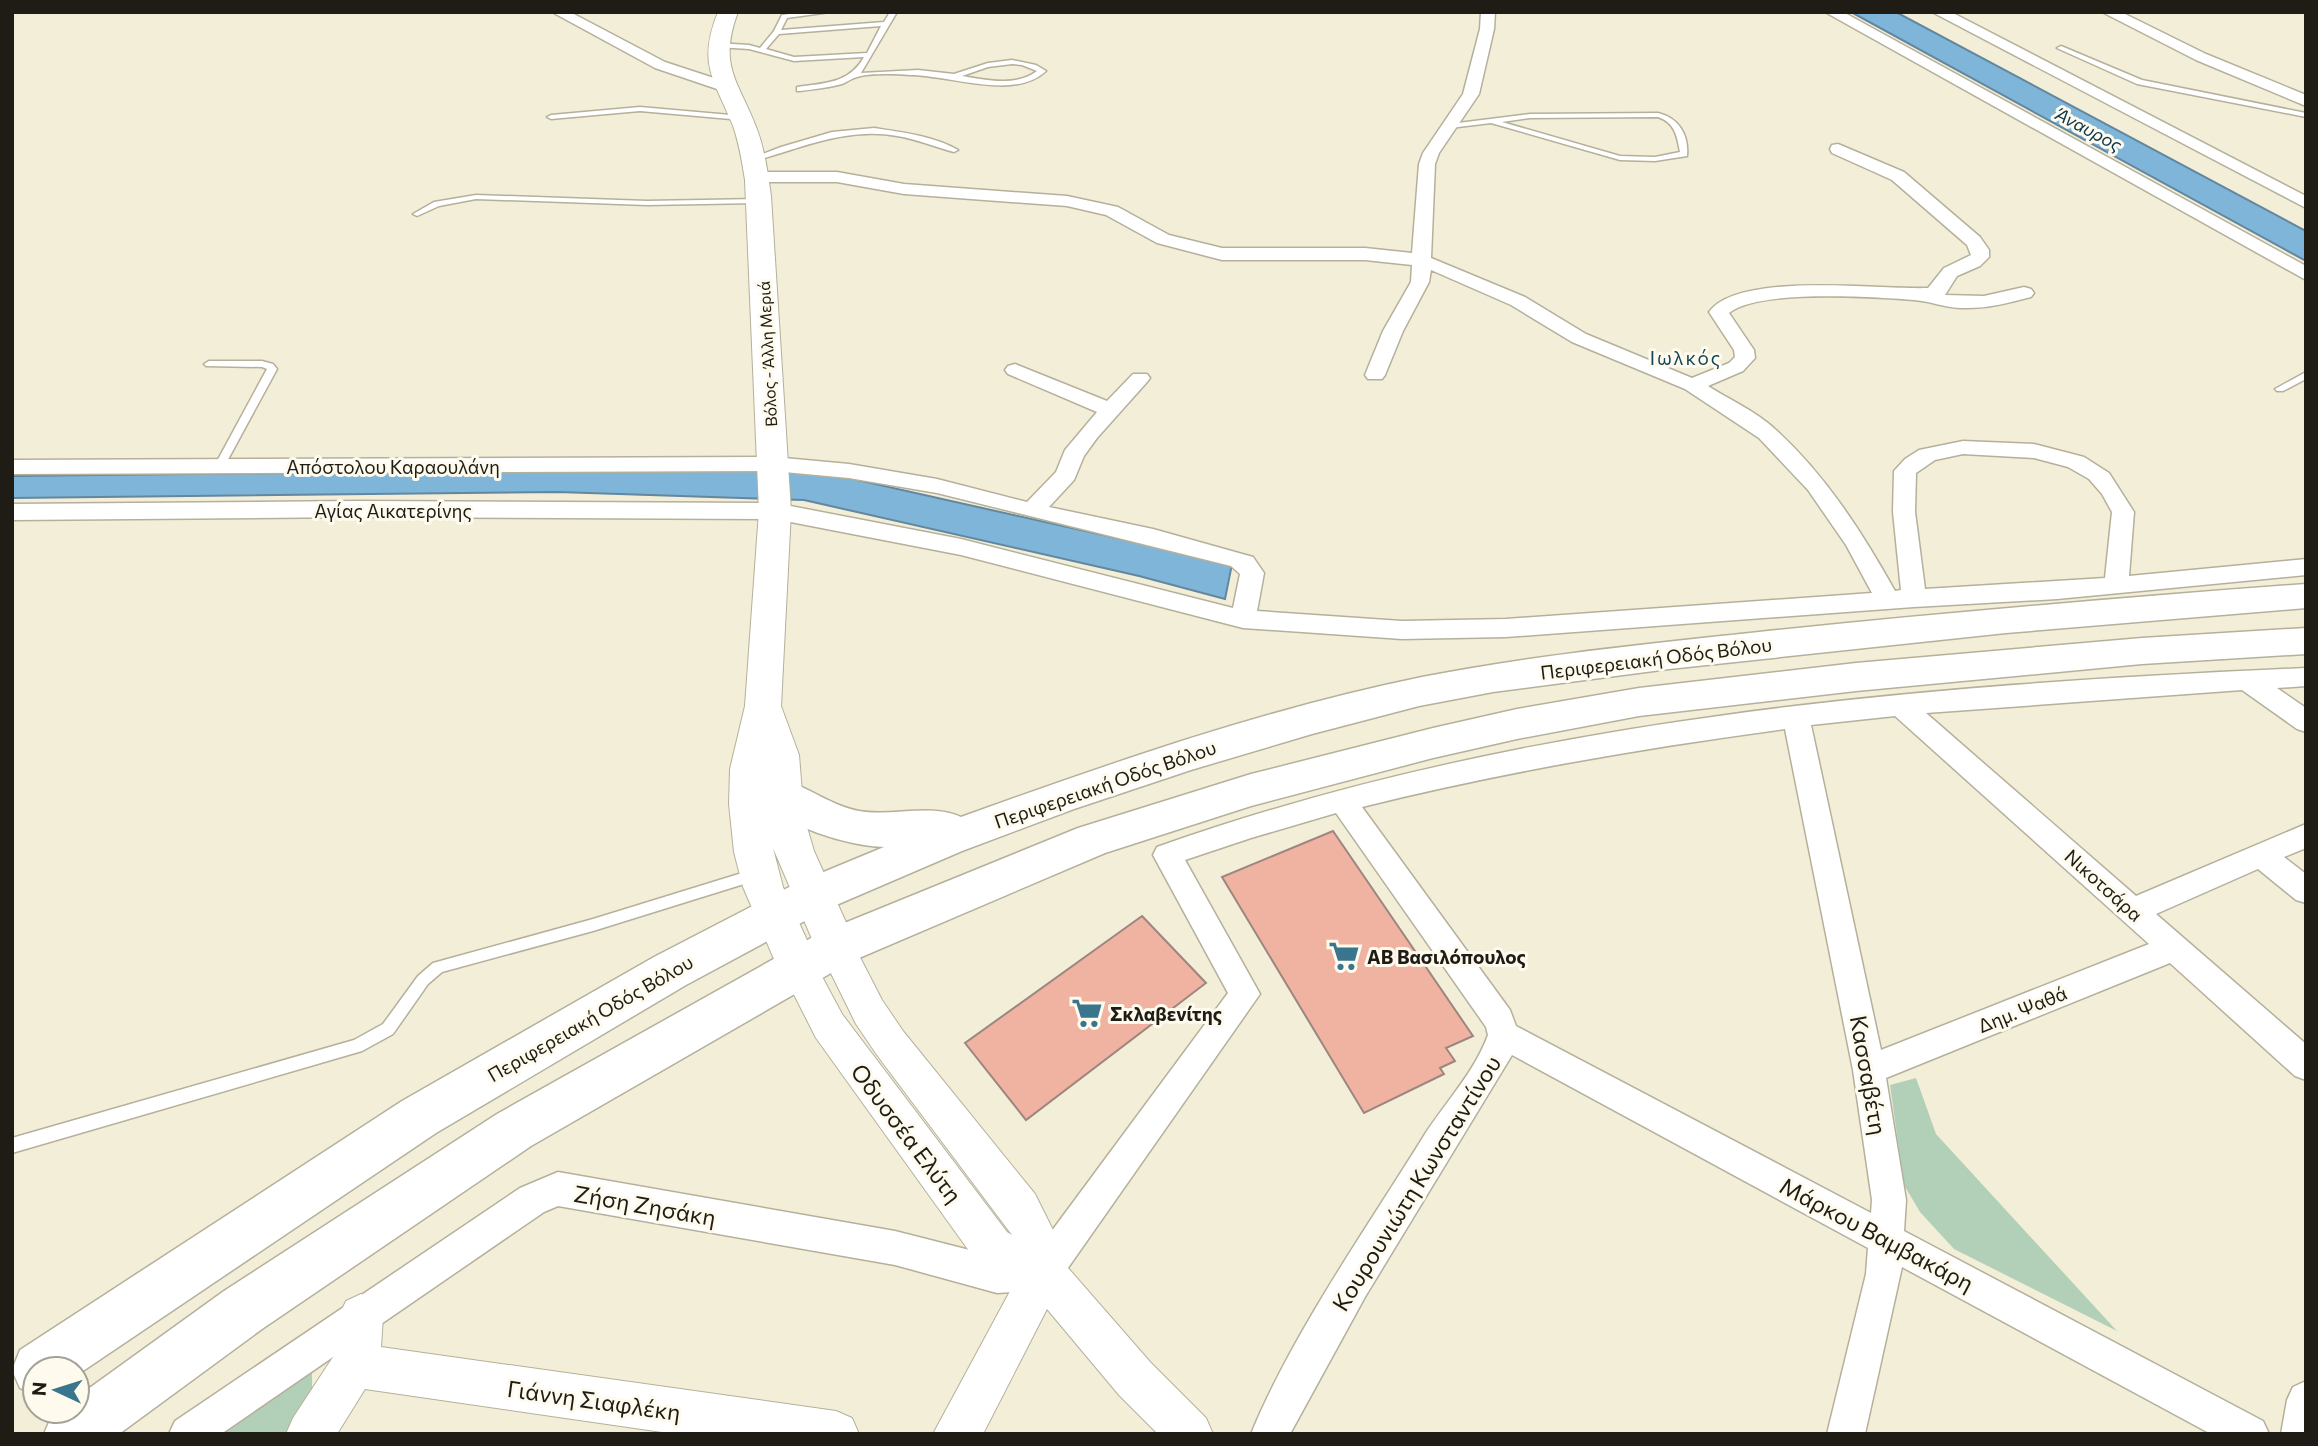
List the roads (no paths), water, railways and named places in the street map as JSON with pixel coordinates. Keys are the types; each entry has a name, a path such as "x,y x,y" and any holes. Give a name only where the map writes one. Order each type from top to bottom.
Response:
{"main road":[{"name":"Βόλος - Άλλη Μεριά","path":"728,12 717,45 723,86 742,118 756,179 774,464 775,511 764,706 753,746 748,791 750,823 781,895 817,957"},
{"name":"Περιφερειακή Οδός Βόλου","path":"60,1355 419,1116 565,1031 781,895 983,825 1218,746 1419,692 1493,678 1669,655 2006,620 2306,596"},
{"path":"72,1434 243,1310 514,1130 817,957 1093,840 1251,790 1517,724 1639,702 1856,677 2306,640"},
{"name":"Βόλος - Άλλη Μεριά","path":"764,706 780,755 788,833 800,871 781,895"},
{"path":"784,796 833,822 872,831 983,825"}],"street":[{"path":"559,12 660,65 723,86"},
{"path":"1375,375 1393,331 1418,287 1423,261 1427,164 1471,94 1487,29 1488,12"},
{"path":"1832,12 2306,274"},
{"path":"1939,12 2306,203"},
{"path":"2109,12 2201,57 2306,101"},
{"path":"1838,149 1905,181 1974,241 1980,250 1978,260 1947,273 1938,290 1919,295"},
{"path":"756,179 837,177 904,189 1080,203 1126,216 1163,239 1222,254 1357,253 1423,261 1518,301 1579,338 1692,385 1742,415 1785,450 1815,485 1856,542 1889,601"},
{"path":"1692,385 1726,372 1741,364 1745,358 1744,350 1719,312 1729,301 1768,294 1822,291 1919,295 1958,304 1976,304 2024,293"},
{"path":"1014,370 1110,410"},
{"path":"1032,511 1066,475 1075,450 1140,378"},
{"path":"1914,598 1903,512 1905,471 1929,453 1981,447 2034,451 2060,457 2082,464 2105,482 2123,512 2117,584"},
{"name":"Απόστολου Καραουλάνη","path":"12,467 559,467 774,464 849,471 937,486 1242,561 1252,573 1243,619"},
{"name":"Αγίας Αικατερίνης","path":"12,512 357,509 775,511 961,547 1243,619 1437,631 1914,598 2057,591 2306,567"},
{"path":"956,1434 961,1430 1043,1272 1245,994 1167,855 1248,826 1342,800 1573,751 1796,717 1901,706 2306,677"},
{"path":"2247,680 2306,722"},
{"name":"Νικοτσάρα","path":"1901,706 2306,1065"},
{"name":"Κασσαβέτη","path":"1796,717 1869,1070 1889,1200 1884,1274 1846,1434"},
{"name":"Κουρουνιώτη Κωνσταντίνου","path":"1270,1434 1331,1318 1463,1102 1494,1059 1504,1035 1499,1020 1342,800"},
{"path":"2133,911 2306,835"},
{"path":"2261,855 2306,891"},
{"name":"Δημ. Ψαθά","path":"1869,1070 2174,948"},
{"name":"Οδυσσέα Ελύτη","path":"817,957 829,1026 992,1247 1019,1263 1043,1272 1119,1361 1190,1434"},
{"name":"Μάρκου Βαμβακάρη","path":"1504,1035 2250,1434"},
{"name":"Ζήση Ζησάκη","path":"188,1434 532,1200 558,1189 895,1248 997,1275 1043,1272"},
{"path":"309,1434 353,1366 360,1342 361,1316"},
{"name":"Γιάννη Σιαφλέκη","path":"353,1366 836,1434"},
{"path":"2300,1434 2306,1400"}],"lane":[{"path":"762,50 777,32 784,16 827,12"},
{"path":"857,75 894,12"},
{"path":"777,32 885,24"},
{"path":"717,45 737,45 794,59 869,55"},
{"path":"2061,48 2140,82 2306,115"},
{"path":"800,89 835,85 857,75 924,72 1000,82 1032,77 1042,71 1031,66 999,64 957,75"},
{"path":"551,117 640,109 742,118"},
{"path":"1450,126 1530,116 1658,115 1670,118 1677,125 1684,154 1655,159 1620,158 1494,122"},
{"path":"417,214 436,204 476,197 647,203 756,179 812,138 872,128 901,132 954,150"},
{"path":"209,364 262,364 272,369 220,465"},
{"path":"2280,389 2306,375"},
{"path":"12,1146 357,1045 388,1030 423,980 438,967 593,925 781,895"}],"water":[{"name":"Άναυρος","path":"1851,12 1896,12 2306,231 2306,261"},
{"path":"813,470 1232,564 1225,599 1139,576 804,500 558,492 12,498 12,476"}],"place":[{"name":"ΑΒ Βασιλόπουλος","path":"1344,956"},
{"name":"Σκλαβενίτης","path":"1087,1013"}],"district":[{"name":"Ιωλκός","path":"1686,357"}]}
